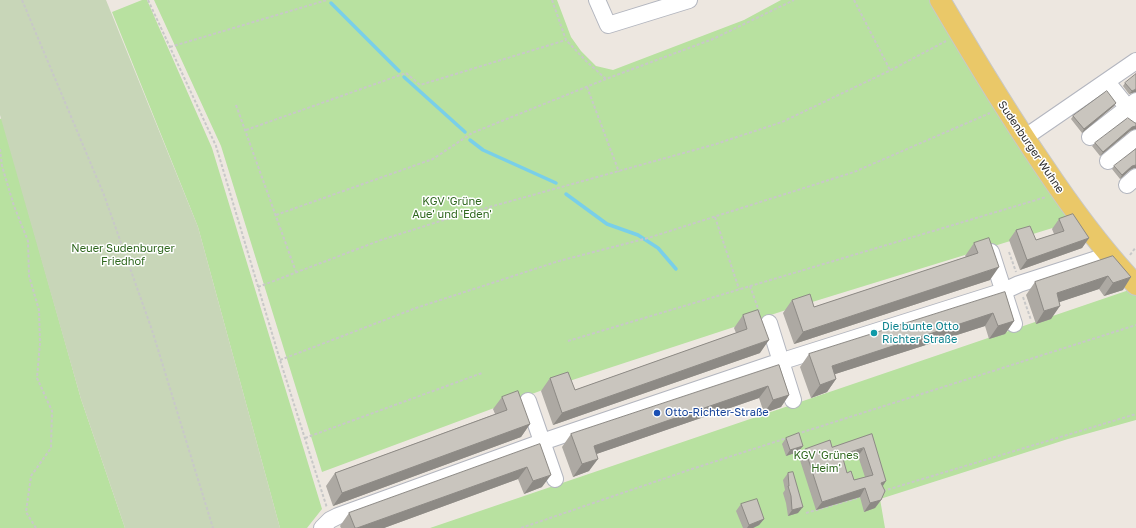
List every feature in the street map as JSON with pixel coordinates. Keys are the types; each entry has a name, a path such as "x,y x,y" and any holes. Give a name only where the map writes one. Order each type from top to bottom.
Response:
{"main road":[{"name":"Sudenburger Wuhne","path":"940,0 1003,106 1024,138 1073,208 1109,255 1136,285"}],"street":[{"path":"597,0 608,25 689,0"},
{"path":"1024,138 1136,62"},
{"path":"1090,137 1133,109 1107,82"},
{"path":"1108,162 1136,138"},
{"path":"991,252 1014,324"},
{"path":"328,525 347,513 542,442 781,361 1004,291 1019,284 1109,255"},
{"path":"765,320 781,361 793,400"},
{"path":"528,401 555,479"}],"path":[{"path":"22,0 104,194 150,322 213,528"},
{"path":"148,0 216,146 305,438 328,525"},
{"path":"170,48 327,0"},
{"path":"552,0 566,40 606,79"},
{"path":"276,215 433,159 472,133 606,79 713,39 794,0"},
{"path":"854,0 890,70"},
{"path":"246,130 406,73 420,85 566,40"},
{"path":"258,287 381,240 450,218 716,144 782,122 890,70 946,41"},
{"path":"587,87 619,172"},
{"path":"236,105 296,272"},
{"path":"280,360 416,308 482,286 559,261 648,238 854,172 996,110"},
{"path":"0,149 2,166 14,206 28,241 29,276 39,310 40,343 37,378 52,411 51,448 30,476 26,512 36,528"},
{"path":"568,341 1046,197"},
{"path":"715,217 739,290"},
{"path":"750,286 765,320"},
{"path":"796,435 1136,325"},
{"path":"305,438 482,373"},
{"path":"882,491 1136,414"},
{"path":"521,528 788,437"},
{"path":"806,513 867,495"}],"green space":[{"name":"Neuer Sudenburger Friedhof","path":"0,0 106,0 198,227 280,528 125,528 81,399 0,115"},
{"path":"142,0 147,0 212,148 322,509 307,528 280,528 198,227 112,12"},
{"name":"KGV 'Grüne Aue' und 'Eden'","path":"154,0 557,0 571,37 581,51 596,66 613,70 744,20 781,0 931,0 1072,222 783,311 548,388 322,472 221,146"},
{"path":"2,118 81,399 125,528 0,528 0,119"},
{"name":"KGV 'Grünes Heim'","path":"1132,289 1136,293 1136,420 1068,439 880,499 885,528 430,528"}],"building":[{"path":"1136,74 1136,89 1132,91 1125,83"},
{"path":"1107,91 1116,103 1084,129 1073,116"},
{"path":"1128,118 1136,123 1136,126 1132,127 1103,152 1095,143"},
{"path":"1136,149 1136,165 1132,166 1122,175 1114,166"},
{"path":"1073,214 1089,238 1027,260 1016,230 1030,226 1036,240 1064,231 1059,219"},
{"path":"989,238 999,267 803,332 792,300 810,294 814,307 978,253 974,243"},
{"path":"1113,256 1131,277 1113,283 1108,276 1057,293 1060,306 1044,311 1035,282"},
{"path":"1005,292 1014,321 998,326 993,313 832,366 836,379 820,385 809,354"},
{"path":"758,310 769,340 562,413 550,378 568,372 575,390 747,329 743,315"},
{"path":"779,365 789,395 773,400 768,386 594,446 598,459 582,464 571,434"},
{"path":"518,391 530,424 342,493 335,473 507,410 502,397"},
{"path":"799,433 803,446 790,450 786,438"},
{"path":"872,434 886,481 881,483 885,491 881,500 870,503 865,488 822,502 805,449 830,440 832,447","holes":["864,448 873,475 854,480 851,471 847,473 842,455"]},
{"path":"540,444 551,475 533,481 527,467 355,528 349,513"},
{"path":"793,472 803,507 792,510 791,496 788,486 788,473"},
{"path":"757,499 764,519 749,525 741,504"}],"waterway":[{"path":"331,3 399,71"},
{"path":"404,77 465,132"},
{"path":"470,140 483,150 556,183"},
{"path":"566,194 607,224 638,235 658,248 676,269"}],"place":[{"name":"Die bunte Otto Richter Straße","path":"874,333"},
{"name":"Otto-Richter-Straße","path":"657,413"}]}
